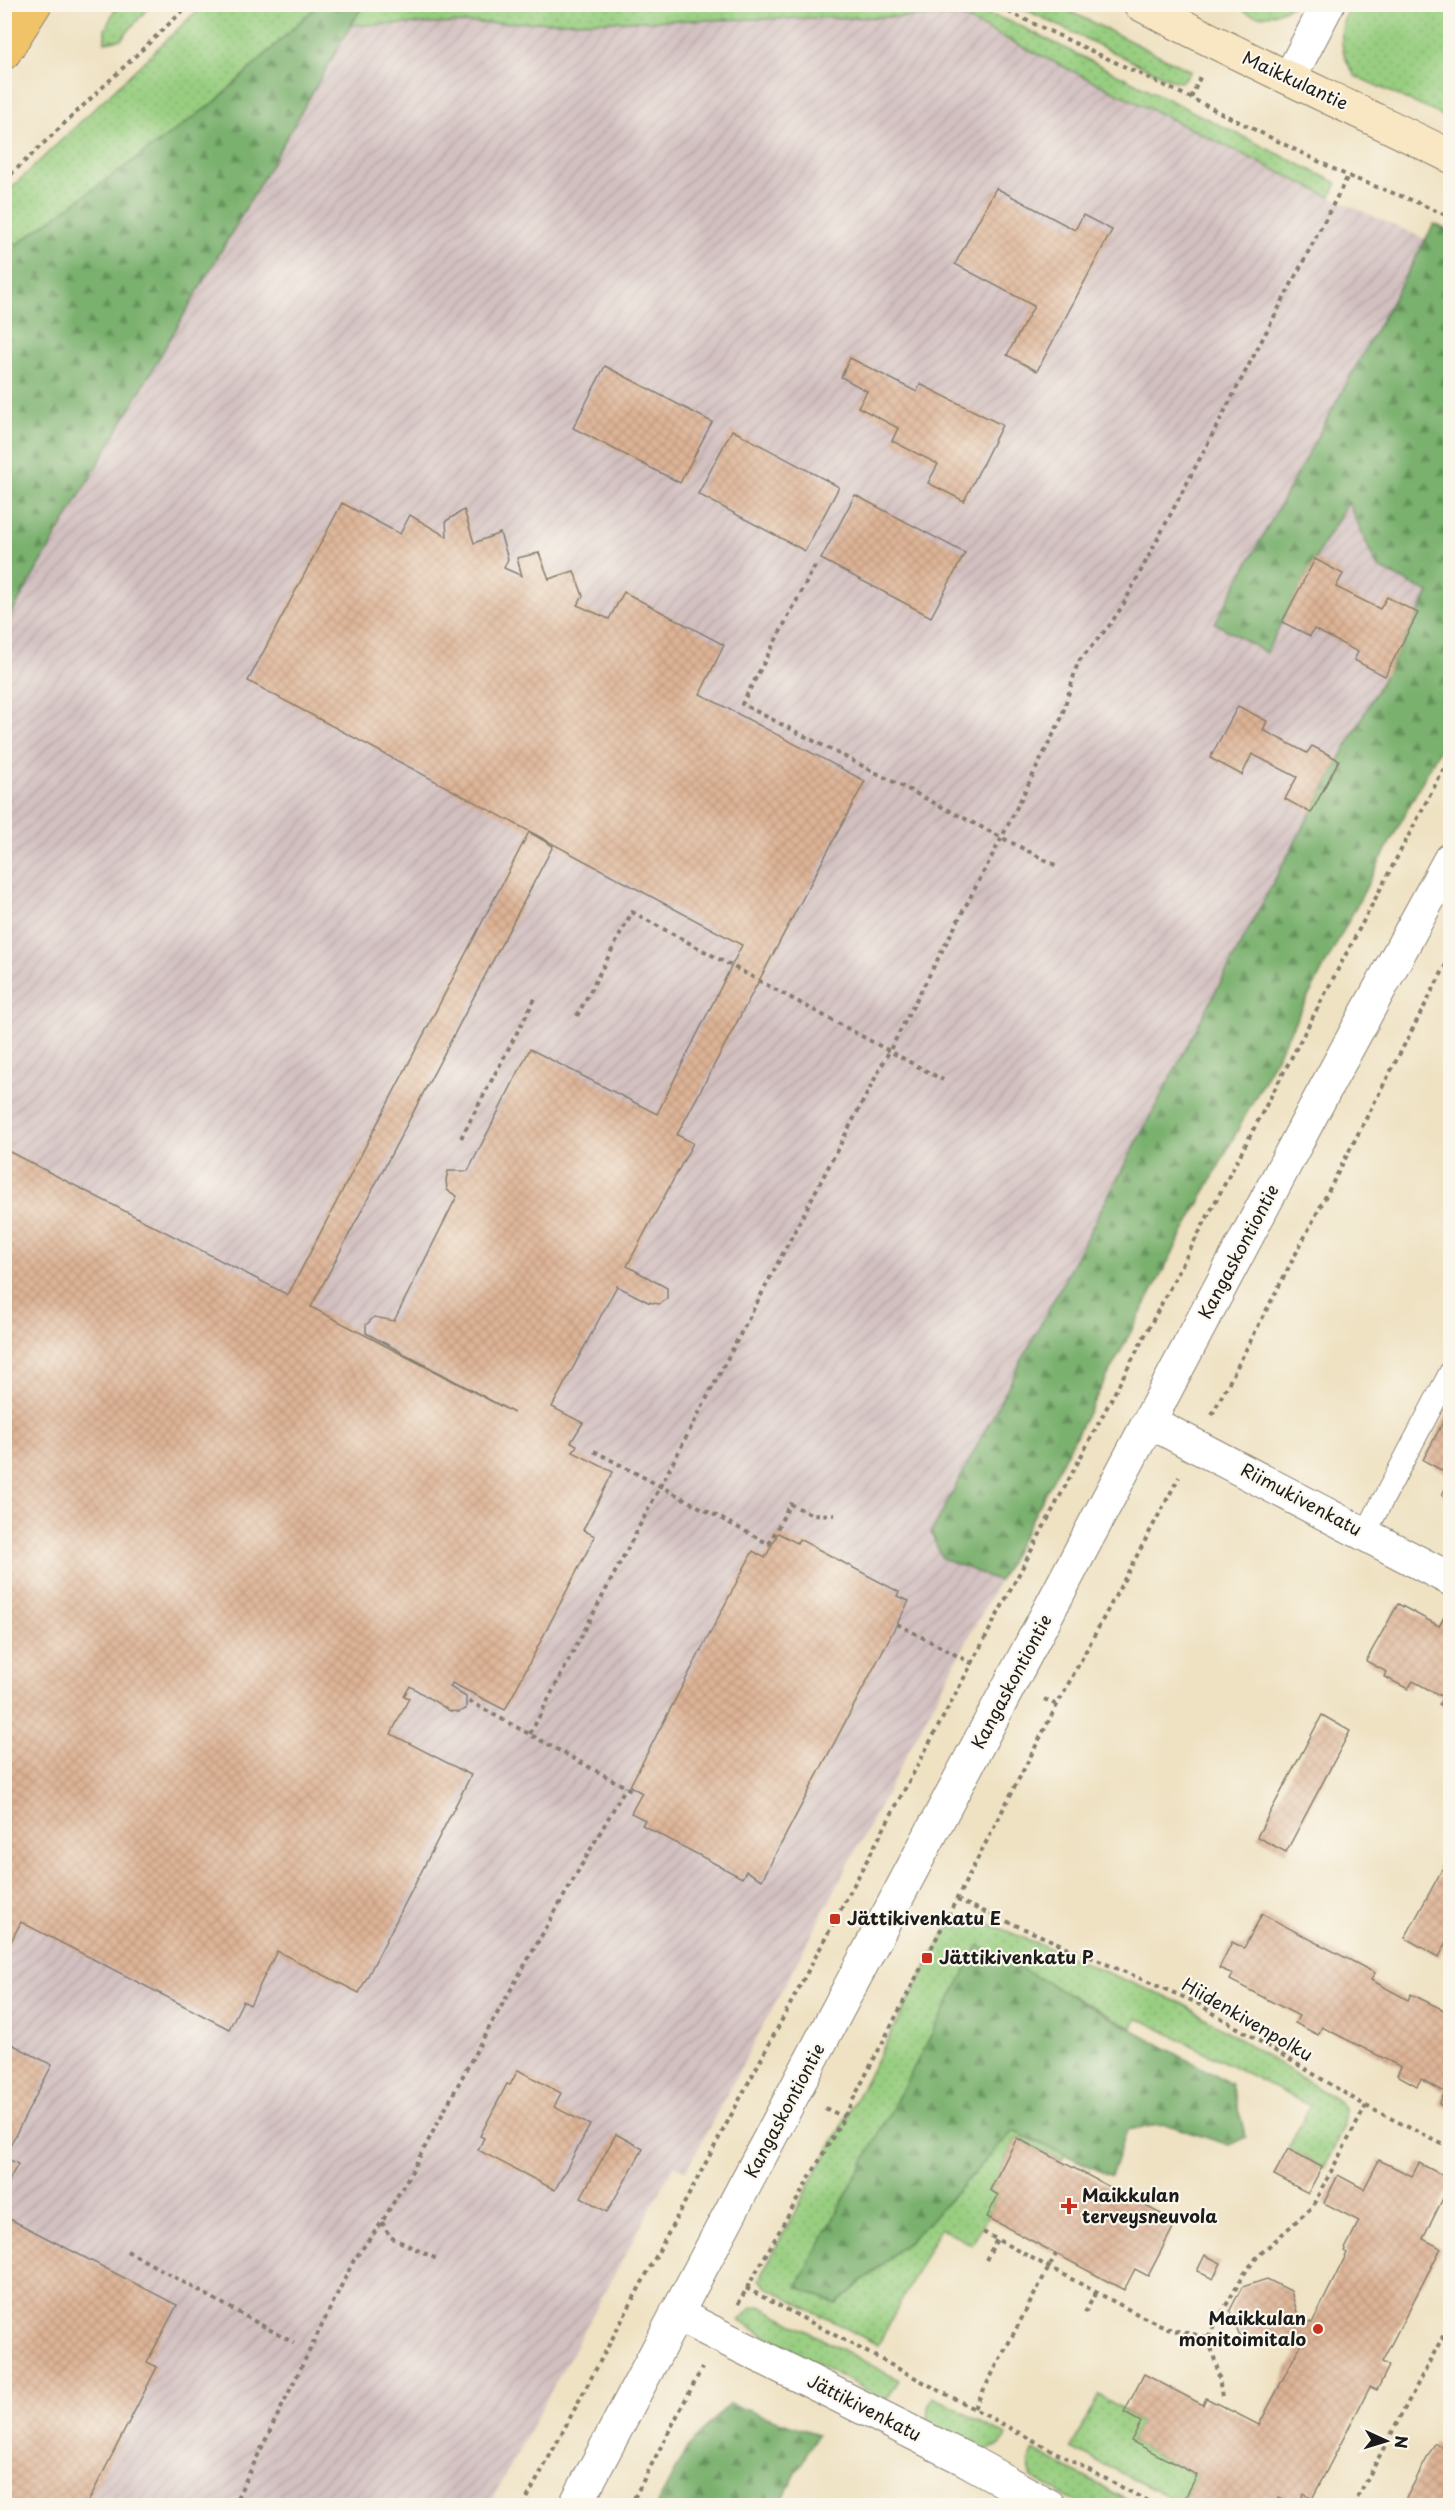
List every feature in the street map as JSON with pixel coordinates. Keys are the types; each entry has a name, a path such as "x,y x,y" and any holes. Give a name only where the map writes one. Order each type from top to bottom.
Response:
{"highway":[{"path":"4,53 35,4"}],"main road":[{"name":"Maikkulantie","path":"1140,4 1215,44 1290,77 1450,156"}],"street":[{"path":"1290,77 1328,4"},
{"name":"Kangaskontiontie","path":"575,2505 1316,1106 1450,859"},
{"name":"Riimukivenkatu","path":"1150,1422 1450,1579"},
{"name":"Jättikivenkatu","path":"676,2314 967,2460 1049,2505"}],"lane":[{"path":"1365,1534 1450,1372"}],"path":[{"path":"4,181 190,4"},
{"path":"992,4 1348,176 1450,217"},
{"path":"530,1734 1002,837 1061,719 1078,662 1109,626 1123,605 1348,176"},
{"path":"815,566 742,704 1057,866"},
{"path":"523,2505 972,1663 1450,757"},
{"path":"577,1016 632,912 942,1080"},
{"path":"461,1138 537,995"},
{"path":"594,1451 769,1544 790,1504 811,1514 835,1515"},
{"path":"897,1624 972,1663"},
{"path":"469,1701 632,1790"},
{"path":"233,2505 354,2260 381,2222 412,2171 481,2042 626,1787"},
{"name":"Hiidenkivenpolku","path":"746,2288 843,2117 957,1900 1195,2002 1366,2106 1450,2148"},
{"path":"1222,2397 1218,2371 1208,2337 1244,2274 1257,2257 1312,2207 1366,2106"},
{"path":"381,2222 390,2237 437,2259"},
{"path":"983,2232 1172,2330 1208,2337"},
{"path":"986,2260 997,2240"},
{"path":"127,2251 294,2343"},
{"path":"974,2409 1056,2254"},
{"path":"630,2505 746,2288 1157,2505"},
{"path":"1084,2313 1096,2292"},
{"path":"1353,2505 1450,2323"}],"shaded area":[{"path":"960,16 1330,197 1450,250 1450,729 686,2171 674,2165 489,2505 5,2506 5,625 349,25"}],"green space":[{"path":"319,4 363,5 5,625 5,263 16,245 216,101"},
{"path":"363,4 965,5 1016,24 1337,183 1330,197 960,16 349,25"},
{"path":"1248,4 1292,5 1281,11 1255,16 1244,11"},
{"path":"1350,4 1450,5 1450,119 1355,76 1346,59 1342,41 1343,23"},
{"path":"117,5 151,5 121,39 105,42 105,30"},
{"path":"203,5 319,5 216,101 16,245 5,238 5,194"},
{"path":"1016,5 1057,5 1191,71 1181,82 1171,80"},
{"path":"1434,224 1450,231 1450,729 999,1581 942,1558 931,1533 1266,896 1429,593 1377,567 1348,502 1322,546 1266,653 1215,623"},
{"path":"983,1921 1185,2005 1338,2101 1344,2109 1344,2126 1324,2168 1288,2149 1310,2106 1137,2017 1132,2028 1072,1995 837,2304 923,2228 1013,2131 1065,2155 1061,2161 1017,2138 990,2190 998,2195 972,2245 940,2228 878,2345 768,2288 759,2279 947,1929 962,1922"},
{"path":"979,1945 1231,2084 1246,2137 1229,2145 1165,2124 1127,2130 1111,2176 1013,2131 923,2228 836,2304 797,2287"},
{"path":"760,2306 899,2380 885,2400 739,2321 751,2308"},
{"path":"1099,2395 1141,2422 1131,2441 1197,2475 1182,2504 1071,2448"},
{"path":"933,2396 1006,2436 1000,2445 983,2452 927,2423 928,2407"},
{"path":"729,2404 817,2434 779,2505 657,2505 687,2448"},
{"path":"1033,2450 1137,2505 1083,2505 1032,2478 1029,2464"}],"building":[{"path":"996,188 1075,230 1083,215 1112,230 1037,371 1007,355 1034,306 955,264"},
{"path":"850,358 917,392 920,384 1002,425 964,501 928,483 938,464 892,441 898,428 858,407 867,391 841,377"},
{"path":"605,366 712,422 680,483 573,428"},
{"path":"732,430 839,487 805,551 698,494"},
{"path":"855,495 965,553 931,617 821,559"},
{"path":"342,503 400,534 410,515 447,537 446,521 464,510 474,543 500,533 508,559 504,568 522,576 517,558 539,553 549,579 574,571 583,596 577,605 609,619 624,592 724,645 700,694 865,781 677,1135 693,1143 627,1266 667,1288 667,1298 659,1304 648,1302 617,1286 552,1407 583,1423 571,1442 577,1445 573,1452 613,1472 583,1530 595,1536 505,1710 452,1683 450,1687 466,1697 466,1709 459,1712 450,1711 410,1686 404,1696 409,1698 391,1734 471,1775 359,1993 277,1951 250,2005 243,2001 229,2029 21,1922 4,1955 4,1149 288,1295 529,832 553,846 311,1307 514,1413 366,1333 366,1325 374,1317 394,1321 457,1196 447,1190 448,1171 468,1171 530,1049 657,1114 742,945 248,681"},
{"path":"1315,559 1343,574 1336,587 1380,609 1387,597 1418,613 1385,676 1354,660 1358,652 1314,629 1310,636 1282,622"},
{"path":"1238,706 1267,721 1263,730 1307,753 1312,746 1339,760 1311,813 1285,799 1297,777 1252,754 1242,775 1210,758"},
{"path":"1450,1409 1450,1475 1423,1460"},
{"path":"1450,1479 1450,1500 1442,1495"},
{"path":"778,1533 797,1543 799,1539 899,1592 897,1596 909,1601 762,1880 746,1871 742,1878 642,1825 645,1820 631,1813 642,1793 630,1786 753,1551 765,1558"},
{"path":"1398,1604 1439,1626 1444,1617 1450,1620 1450,1711 1439,1704 1443,1697 1413,1681 1408,1689 1385,1677 1387,1672 1366,1661"},
{"path":"1322,1715 1350,1731 1286,1852 1257,1837"},
{"path":"1450,1855 1450,1936 1439,1957 1405,1938"},
{"path":"1262,1914 1375,1973 1371,1980 1408,2000 1411,1994 1450,2013 1450,2110 1439,2104 1445,2092 1421,2079 1417,2086 1397,2075 1401,2067 1322,2027 1318,2035 1295,2023 1299,2016 1230,1980 1233,1974 1219,1968 1232,1942 1244,1948"},
{"path":"4,2040 52,2065 7,2151 4,2149"},
{"path":"518,2070 561,2093 554,2107 590,2125 555,2190 478,2150 484,2138 480,2136 507,2084 510,2085"},
{"path":"616,2134 643,2149 607,2212 581,2197"},
{"name":"Maikkulan terveysneuvola","path":"1017,2138 1176,2222 1148,2276 1135,2269 1124,2290 987,2217 998,2195 990,2190"},
{"path":"1288,2149 1322,2167 1308,2193 1274,2175"},
{"path":"4,2157 18,2164 4,2189"},
{"name":"Maikkulan monitoimitalo","path":"1379,2160 1412,2176 1419,2163 1450,2179 1450,2184 1423,2239 1441,2248 1382,2362 1389,2366 1377,2390 1370,2387 1312,2499 1304,2494 1299,2506 1279,2498 1275,2506 1182,2504 1197,2475 1131,2441 1141,2422 1124,2413 1144,2374 1203,2405 1206,2398 1259,2425 1301,2344 1287,2337 1262,2346 1239,2335 1230,2310 1242,2287 1267,2279 1291,2291 1298,2316 1312,2323 1347,2253 1344,2251 1359,2221 1324,2203 1338,2175 1364,2189"},
{"path":"4,2216 177,2305 147,2362 157,2367 86,2506 4,2506"},
{"path":"1205,2255 1221,2263 1213,2279 1197,2271"},
{"path":"1435,2443 1450,2451 1450,2506 1402,2506"}],"place":[{"name":"Jättikivenkatu E","path":"835,1919"},
{"name":"Jättikivenkatu P","path":"927,1958"},
{"name":"Maikkulan terveysneuvola","path":"1069,2206"},
{"name":"Maikkulan monitoimitalo","path":"1318,2329"}]}
